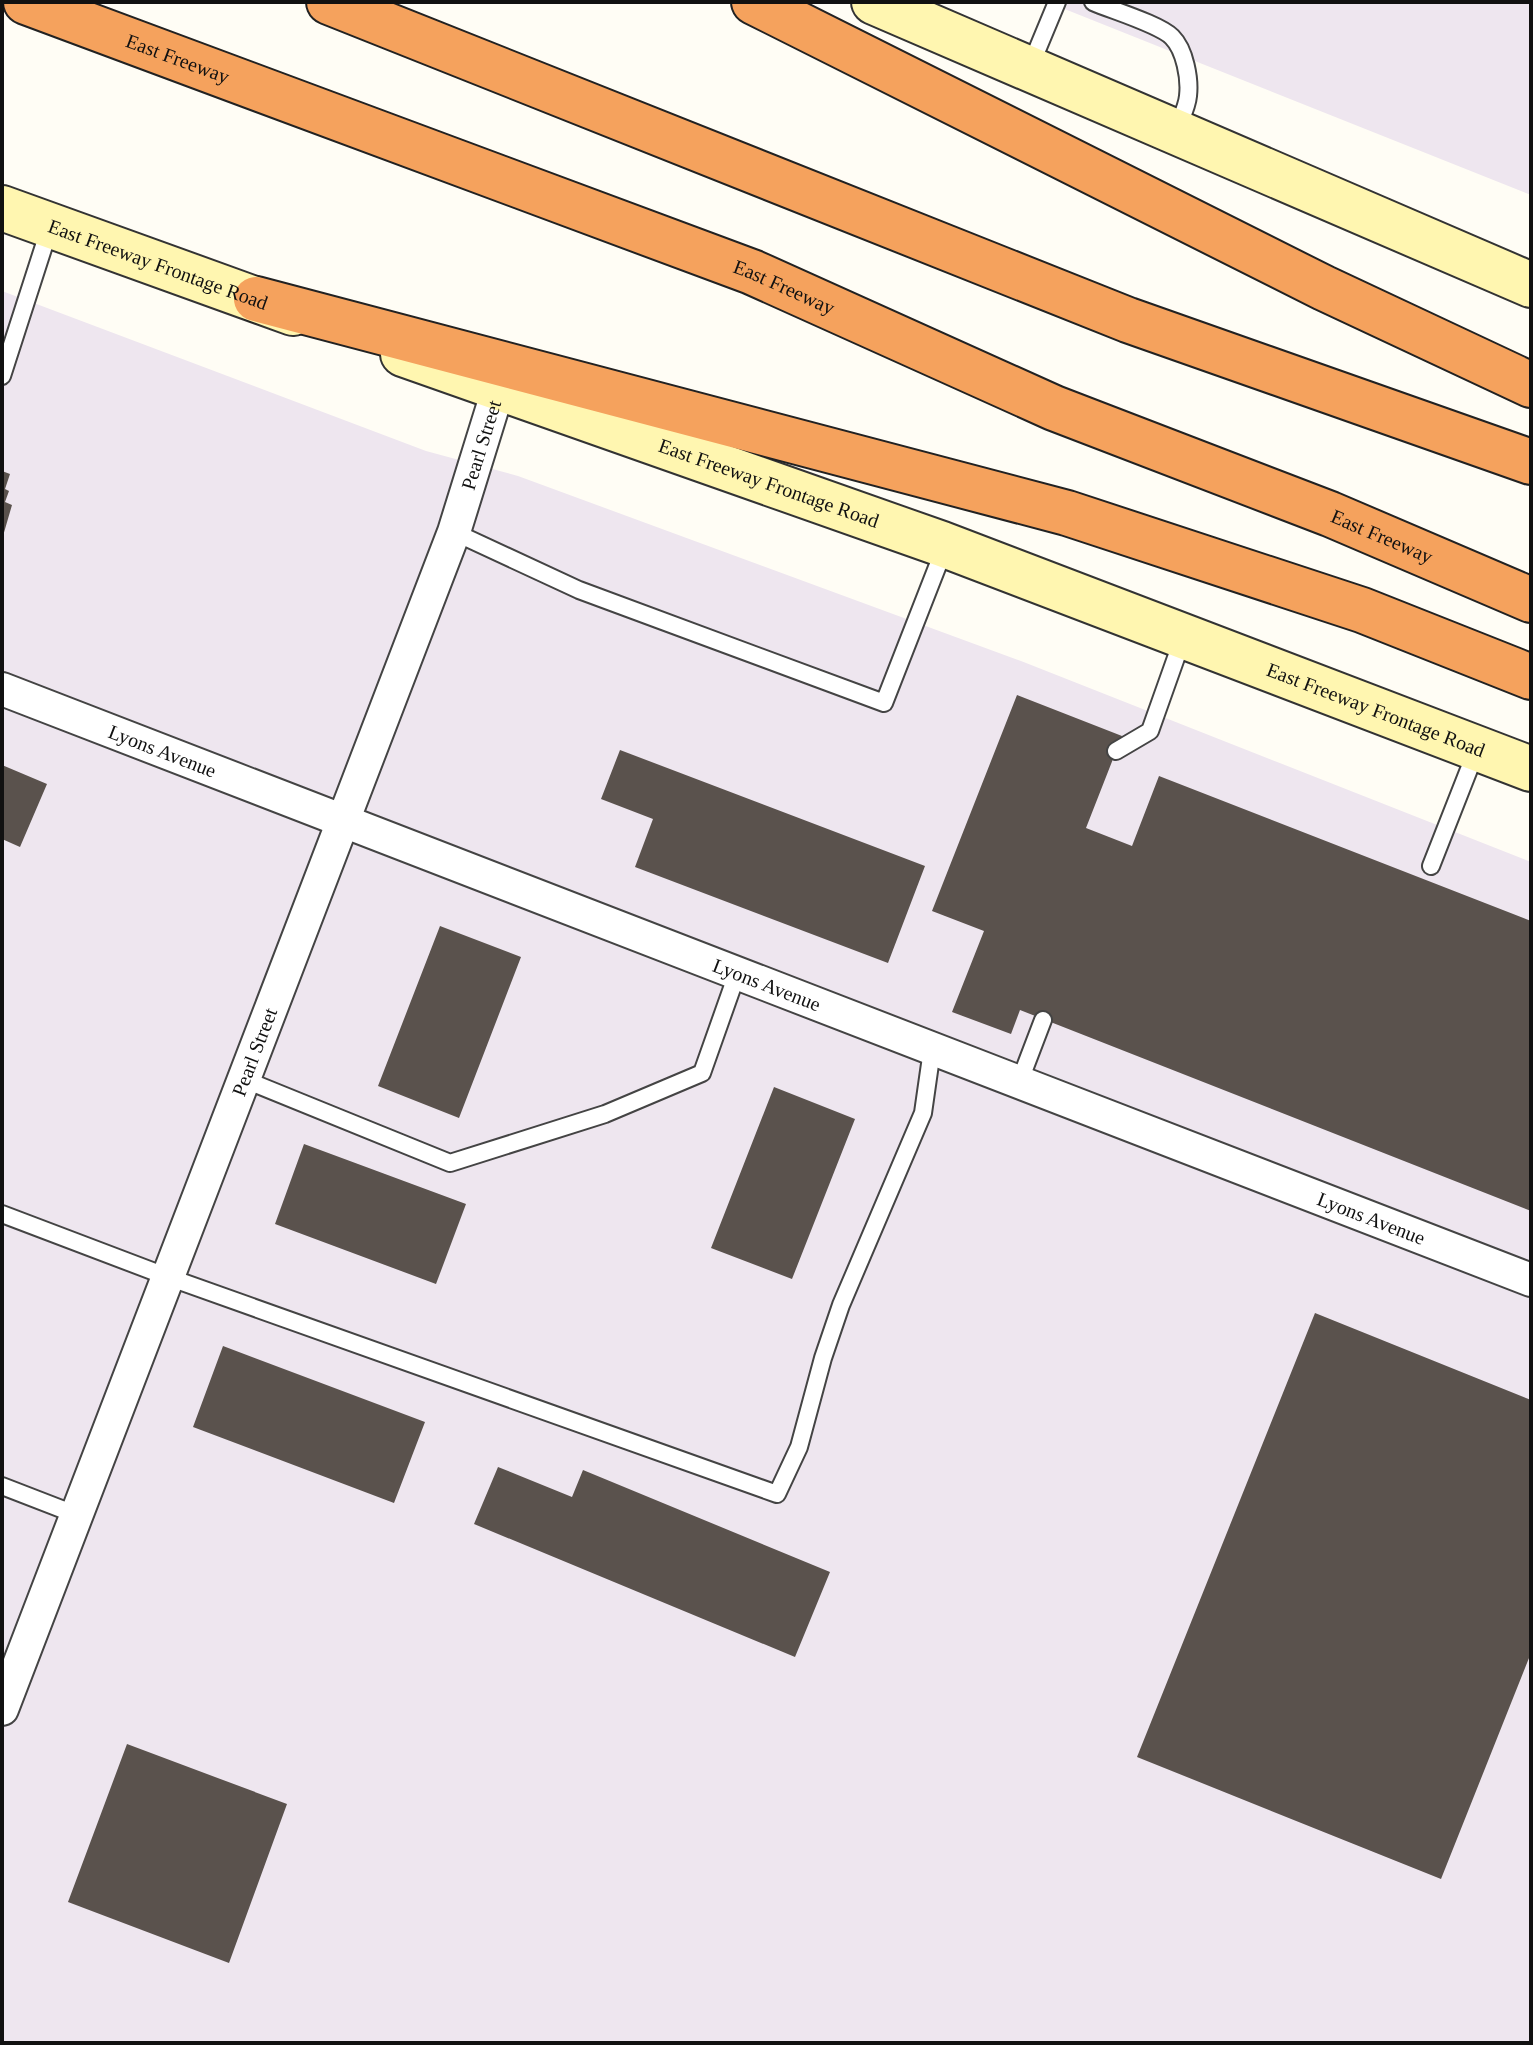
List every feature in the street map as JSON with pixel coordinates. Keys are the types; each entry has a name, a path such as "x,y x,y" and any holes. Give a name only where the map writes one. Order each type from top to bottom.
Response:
{"highway":[{"name":"East Freeway","path":"26,2 752,272 1054,408 1330,514 1531,600"},
{"path":"329,2 1128,320 1531,462"},
{"path":"754,2 1310,281 1531,385"},
{"path":"256,299 1067,513 1362,610 1531,677"}],"main road":[{"path":"874,2 1531,285"},
{"name":"East Freeway Frontage Road","path":"2,208 498,390 945,546 1531,769"}],"street":[{"name":"Pearl Street","path":"2,1709 454,532 498,390"},
{"name":"Lyons Avenue","path":"2,689 1531,1280"}],"lane":[{"path":"1030,69 1057,2"},
{"path":"1093,2 1172,37 1183,57 1188,81 1188,99 1175,133"},
{"path":"2,376 50,225"},
{"path":"454,532 579,590 884,703 945,546"},
{"path":"1116,751 1150,731 1184,636"},
{"path":"1431,866 1478,748"},
{"path":"243,1079 450,1163 605,1114 702,1073 737,974"},
{"path":"1019,1083 1043,1020"},
{"path":"2,1214 168,1277 777,1494 799,1447 841,1305 923,1113 932,1050"},
{"path":"2,1486 77,1515"}],"shaded area":[{"path":"1047,2 1531,2 1531,195"},
{"path":"2,291 426,451 518,476 1021,661 1531,862 1531,2043 2,2043"}],"building":[{"path":"2,471 10,474 5,502 12,505 3,536"},
{"path":"1017,695 1122,736 1086,828 1132,846 1159,776 1531,921 1531,1211 1020,1010 1011,1034 952,1012 984,931 932,911"},
{"path":"620,750 925,866 888,963 635,867 653,819 601,799"},
{"path":"2,765 47,784 20,847 2,839"},
{"path":"440,926 521,957 459,1118 378,1086"},
{"path":"774,1087 855,1119 792,1279 711,1248"},
{"path":"304,1144 466,1204 436,1284 275,1224"},
{"path":"1315,1313 1531,1400 1531,1653 1441,1879 1137,1757"},
{"path":"223,1346 425,1422 394,1503 193,1427"},
{"path":"498,1467 572,1497 583,1470 830,1572 795,1657 474,1524"},
{"path":"127,1744 287,1804 229,1963 68,1902"}]}
